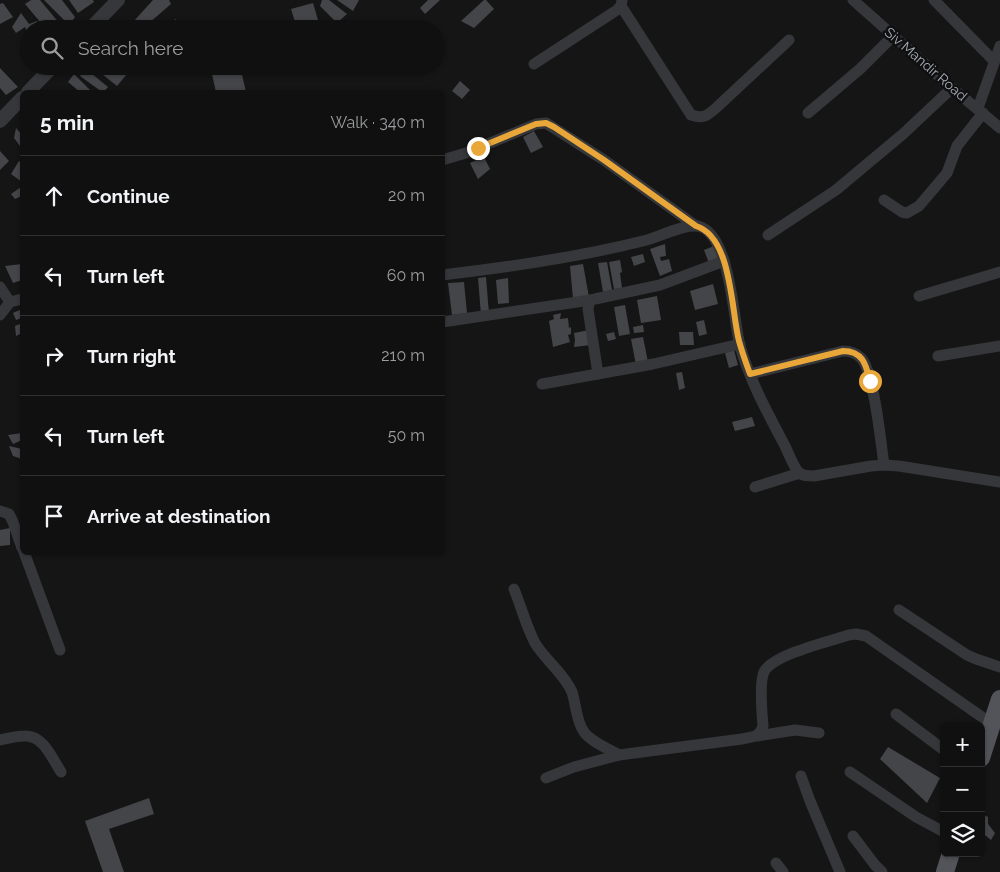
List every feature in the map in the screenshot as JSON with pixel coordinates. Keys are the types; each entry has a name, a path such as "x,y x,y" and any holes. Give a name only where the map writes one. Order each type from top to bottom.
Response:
{"main road":[{"path":"985,746 1000,699"},
{"path":"945,872 950,857"}],"street":[{"path":"99,20 118,0"},
{"name":"Siv Mandir Road","path":"853,0 952,88 1000,127"},
{"path":"934,0 994,61"},
{"path":"534,64 617,10 622,3 691,115 698,118 704,117 716,108 789,40"},
{"path":"808,113 860,68 893,36"},
{"path":"884,200 902,212 907,213 919,206 947,173 957,146 980,110 1000,46"},
{"path":"30,90 44,75"},
{"path":"768,235 836,190 903,134 952,88"},
{"path":"0,121 20,100"},
{"path":"445,159 466,154 536,124 546,123 604,160 711,235 718,245 729,278 740,344 750,374 793,463 800,473 806,476 814,476 871,466 899,466 1000,482"},
{"path":"445,275 493,269 580,254 653,238 685,227 696,226"},
{"path":"445,322 592,300 660,285 724,261"},
{"path":"919,296 1000,272"},
{"path":"0,288 10,302"},
{"path":"0,314 10,302 20,300"},
{"path":"592,300 588,309 598,374"},
{"path":"542,384 653,364 740,344"},
{"path":"938,356 1000,346"},
{"path":"750,374 843,351 849,351 860,356 868,371 872,387 884,466"},
{"path":"755,487 800,473"},
{"path":"0,511 9,514 20,542"},
{"path":"25,555 60,650"},
{"path":"514,589 535,643 564,678 572,693 584,733 619,755"},
{"path":"899,610 967,655 1000,667"},
{"path":"757,736 763,726 762,681 764,671 782,657 856,634 866,636 992,724"},
{"path":"896,714 940,747"},
{"path":"546,778 574,767 619,755 795,730 819,733"},
{"path":"0,740 26,736 35,737 41,741 60,772"},
{"path":"850,772 916,817 940,830"},
{"path":"800,776 840,872"},
{"path":"853,836 882,872"}],"building":[{"path":"31,0 40,0 57,20 38,20 25,4"},
{"path":"44,0 62,0 75,17 73,20 64,20"},
{"path":"69,0 93,0 94,2 78,13"},
{"path":"153,0 169,0 171,4 152,20 135,20"},
{"path":"322,0 329,0 347,14 340,20 334,20 320,6"},
{"path":"337,0 359,0 353,11"},
{"path":"428,0 440,0 425,14 420,8"},
{"path":"484,0 494,9 474,28 461,21"},
{"path":"3,3 13,17 0,24 0,4"},
{"path":"313,3 318,20 294,20 291,9"},
{"path":"21,13 26,20 20,20 20,30 16,33 12,27"},
{"path":"0,68 18,87 6,95 0,88"},
{"path":"75,75 90,90 78,90 68,82"},
{"path":"93,75 108,87 106,90 99,90 80,76"},
{"path":"103,75 126,75 117,86"},
{"path":"212,75 242,75 246,90 216,90"},
{"path":"460,81 470,90 462,99 452,91"},
{"path":"16,128 20,133 20,146 14,138"},
{"path":"534,131 543,147 531,153 523,137"},
{"path":"0,151 9,161 0,170"},
{"path":"484,157 490,169 478,179 470,163"},
{"path":"19,161 20,181 11,174"},
{"path":"20,188 20,197 15,199 11,194"},
{"path":"665,244 666,256 660,257 661,261 669,259 672,271 660,276 650,249"},
{"path":"714,246 719,259 709,263 704,250"},
{"path":"643,254 645,262 634,266 631,257"},
{"path":"620,260 622,288 614,289 609,262"},
{"path":"607,262 612,290 603,292 598,263"},
{"path":"20,264 20,281 13,283 5,266"},
{"path":"583,264 589,297 573,299 570,266"},
{"path":"486,277 489,314 481,315 478,278"},
{"path":"508,278 509,303 498,304 496,280"},
{"path":"464,282 467,313 452,315 448,283"},
{"path":"713,284 718,304 695,310 690,291"},
{"path":"657,296 661,320 641,323 637,300"},
{"path":"625,305 630,334 619,336 614,307"},
{"path":"20,310 20,319 16,320 13,313"},
{"path":"561,313 560,319 568,318 569,328 571,327 571,334 568,335 570,342 553,347 549,321 554,319 553,315"},
{"path":"704,320 707,334 699,336 696,322"},
{"path":"20,324 20,334 16,336 15,326"},
{"path":"643,325 644,332 634,333 633,327"},
{"path":"589,330 591,345 574,347 574,333"},
{"path":"614,332 616,339 608,341 606,334"},
{"path":"679,332 693,332 694,345 680,345"},
{"path":"643,337 648,362 636,365 631,339"},
{"path":"734,350 738,365 729,368 725,353"},
{"path":"682,372 685,388 679,390 676,373"},
{"path":"752,417 755,426 735,431 732,422"},
{"path":"20,433 20,441 13,444 8,435"},
{"path":"9,446 20,449 20,458 13,456"},
{"path":"10,528 10,545 0,546 0,530"},
{"path":"888,747 940,778 927,803 880,759"},
{"path":"149,798 154,814 109,829 124,872 103,872 85,821"},
{"path":"985,816 988,817 988,824 995,833 991,840 985,835"}],"route":[{"path":"478,148 536,124 546,123 554,127 711,235 718,245 729,278 738,339 750,374 849,351 860,356 868,371 870,381"}]}
